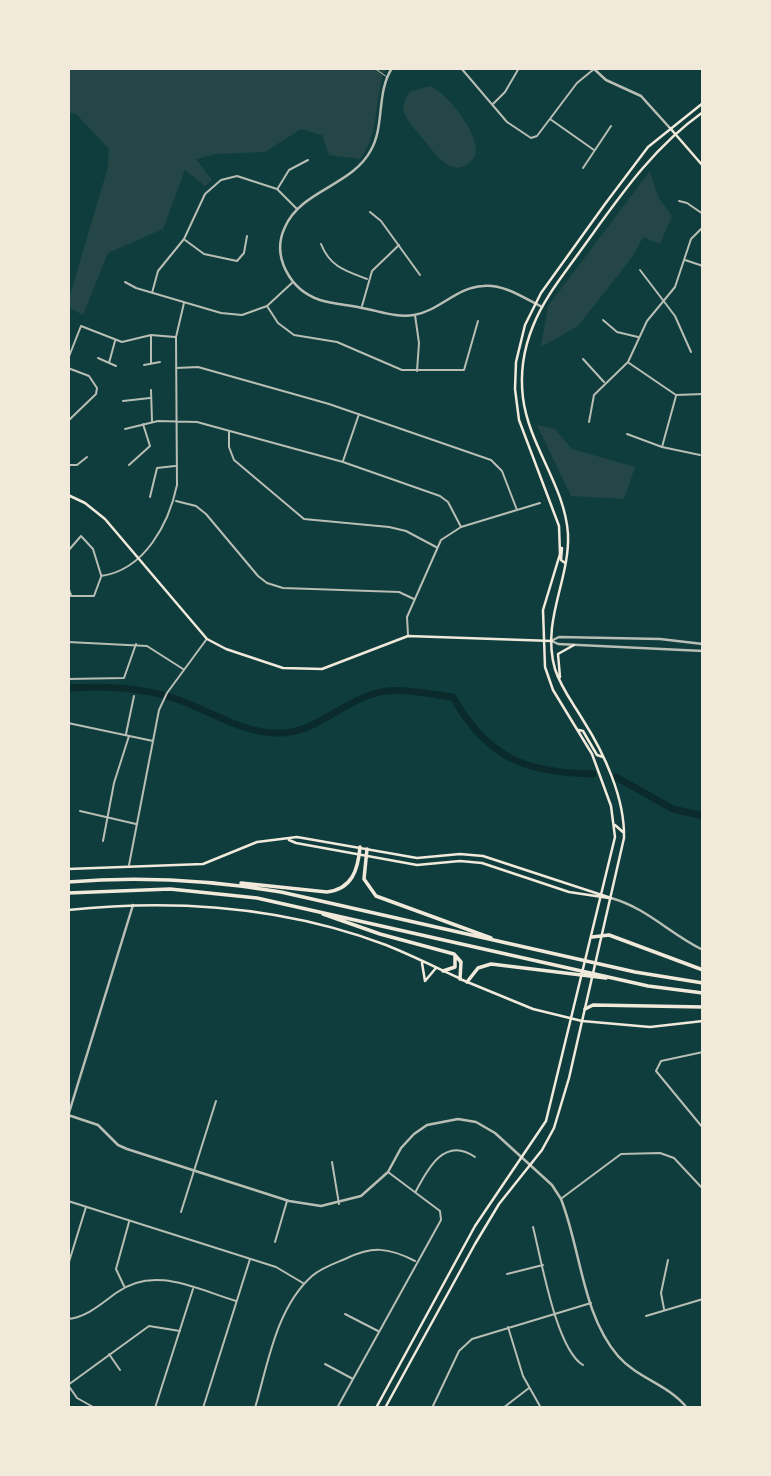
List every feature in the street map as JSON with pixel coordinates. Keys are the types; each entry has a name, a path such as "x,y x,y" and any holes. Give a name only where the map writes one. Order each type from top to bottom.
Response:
{"highway":[{"path":"68,882 151,878 334,891 349,883 360,848"},
{"path":"367,849 364,878 376,896 480,932 496,941"},
{"path":"222,882 281,892 603,965 703,983"},
{"path":"68,893 118,889 197,891 257,898 601,977"},
{"path":"317,911 380,934 454,954 461,962 460,979"},
{"path":"592,937 603,934 703,970"},
{"path":"443,971 456,967 454,954"},
{"path":"467,982 478,968 491,964 575,976 619,979 703,993"},
{"path":"585,1009 593,1005 703,1007"}],"main road":[{"path":"565,563 560,548 556,512 527,442 516,401 519,345 535,304 632,167 670,128 703,103"},
{"path":"385,1408 475,1244 499,1204 542,1150 559,1115 603,934 624,833 624,817 603,757 562,687 554,666 552,610 565,563 567,524 526,419 522,389 526,346 542,307 638,171 675,133 703,112"},
{"path":"670,128 703,166"},
{"path":"68,495 94,509 207,639 271,665 309,670 336,665 408,636 552,641"},
{"path":"376,1408 475,1226 547,1121 615,837 615,825 598,769 579,730 553,690 545,667 543,610 560,548"},
{"path":"562,687 558,654 575,645"},
{"path":"579,730 583,731 597,755 603,757"},
{"path":"615,825 624,833"},
{"path":"68,869 203,864 257,842 296,837 417,858 471,854 602,896"},
{"path":"615,837 622,847"},
{"path":"289,839 296,844 417,864 470,861 539,882 611,898"},
{"path":"470,861 471,854"},
{"path":"539,882 546,877"},
{"path":"68,910 133,905 200,906 276,916 360,937 533,1009 572,1019 650,1027 703,1021"},
{"path":"422,962 425,981 436,968"}],"street":[{"path":"392,68 387,77 378,133 369,153 354,171 297,209 286,224 281,242 282,261 293,282 320,300 397,315 415,315 469,288 482,286 503,288 542,307"},
{"path":"461,68 507,122 528,138 537,136 577,83 594,68 606,80 641,96 670,128"},
{"path":"493,104 505,92 519,68"},
{"path":"550,119 594,150"},
{"path":"583,168 611,127"},
{"path":"277,189 289,170 308,160"},
{"path":"152,293 165,260 184,239 205,194 221,180 237,176 277,189 297,209"},
{"path":"679,201 688,203 703,214"},
{"path":"370,212 399,245 419,275"},
{"path":"589,422 594,395 628,362 651,314 675,287 691,239 703,227"},
{"path":"184,239 204,254 237,261 244,253 247,236"},
{"path":"321,244 330,261 341,270 368,279"},
{"path":"362,307 368,279 375,265 399,245"},
{"path":"685,261 703,266"},
{"path":"640,270 675,316 691,352"},
{"path":"125,282 184,303 234,315 267,306 293,282"},
{"path":"102,576 117,572 137,557 162,531 173,501 177,466 176,337 184,303"},
{"path":"267,306 278,323 295,335 337,342 387,365 417,372 464,370 478,321"},
{"path":"415,315 419,343 417,372"},
{"path":"603,320 617,332 639,338"},
{"path":"68,359 82,326 115,340 128,342 151,335 176,337"},
{"path":"151,335 151,363"},
{"path":"108,363 115,340"},
{"path":"98,358 116,366"},
{"path":"583,359 605,383"},
{"path":"144,365 160,362"},
{"path":"628,362 676,395 703,394"},
{"path":"176,368 198,367 359,414 491,460 502,471 517,510"},
{"path":"68,368 89,376 97,388 96,394 68,421"},
{"path":"151,390 152,422"},
{"path":"662,447 676,395"},
{"path":"123,401 151,398"},
{"path":"343,462 359,414"},
{"path":"125,429 152,422 197,422 343,462 440,496 449,502 461,527"},
{"path":"129,465 150,446 142,423"},
{"path":"229,431 229,447 234,460 304,519 389,527 406,531 436,547"},
{"path":"627,434 662,447 700,455"},
{"path":"68,466 77,465 87,457"},
{"path":"150,497 157,468 177,466"},
{"path":"173,501 190,504 206,514 267,583 283,588 399,593 414,598"},
{"path":"408,636 407,617 414,598 436,547 448,534 461,527 540,503"},
{"path":"68,551 81,536 93,548 102,576 94,597 69,596 71,587 68,587"},
{"path":"552,641 559,637 625,637 703,644"},
{"path":"129,866 159,710 167,693 207,639"},
{"path":"552,641 558,644 703,652"},
{"path":"68,642 136,644 157,650 184,669"},
{"path":"68,680 124,678 136,644"},
{"path":"103,841 134,696"},
{"path":"68,729 69,723 155,741"},
{"path":"80,811 137,824"},
{"path":"611,898 641,909 703,950"},
{"path":"133,905 68,1115 98,1125 118,1145 127,1149 287,1200 321,1206 339,1204 360,1196 388,1172 401,1148 427,1125 449,1119 468,1120 484,1126 524,1158 552,1185 561,1199 606,1340 628,1367 668,1389 687,1408"},
{"path":"703,1052 661,1061 656,1071 703,1128"},
{"path":"181,1212 216,1101"},
{"path":"416,1192 428,1167 447,1152 462,1150 475,1157"},
{"path":"561,1199 621,1154 660,1153 674,1158 703,1189"},
{"path":"332,1162 339,1204"},
{"path":"337,1408 442,1216 440,1211 388,1172"},
{"path":"275,1242 287,1200"},
{"path":"68,1201 287,1272 304,1284"},
{"path":"68,1265 86,1207"},
{"path":"124,1287 116,1269 130,1221"},
{"path":"533,1227 556,1313 569,1349 575,1360 583,1365"},
{"path":"255,1408 284,1315 293,1296 304,1284 320,1270 373,1248 397,1252 417,1262"},
{"path":"203,1408 250,1259"},
{"path":"664,1310 661,1293 668,1260"},
{"path":"507,1274 543,1265"},
{"path":"68,1319 88,1314 124,1287 155,1278 236,1301"},
{"path":"155,1408 193,1289"},
{"path":"646,1316 703,1299"},
{"path":"432,1408 459,1351 472,1339 508,1326 592,1303"},
{"path":"345,1314 379,1332"},
{"path":"95,1408 77,1398 68,1385 149,1326 180,1331"},
{"path":"508,1326 529,1388 541,1408"},
{"path":"109,1354 120,1370"},
{"path":"325,1364 354,1380"},
{"path":"503,1408 529,1388"}],"lane":[{"path":"374,68 387,77"}],"shaded area":[{"path":"68,68 386,68 371,138 360,159 329,155 322,135 301,129 265,152 216,154 196,159 212,180 205,186 185,170 163,229 108,253 83,315 68,307 68,302 108,167 109,149 77,115 68,112"},
{"path":"430,86 446,97 469,127 476,148 475,156 468,164 454,167 441,160 404,112 404,104 410,92"},
{"path":"650,171 658,197 672,216 660,244 643,237 633,256 578,326 541,347 548,306"},
{"path":"537,425 555,429 572,449 635,467 624,499 571,496"}],"waterway":[{"path":"68,688 110,687 152,692 179,700 238,725 275,733 302,729 373,694 413,691 453,697 480,735 511,758 548,770 593,774"},
{"path":"616,777 673,809 703,816"}]}
